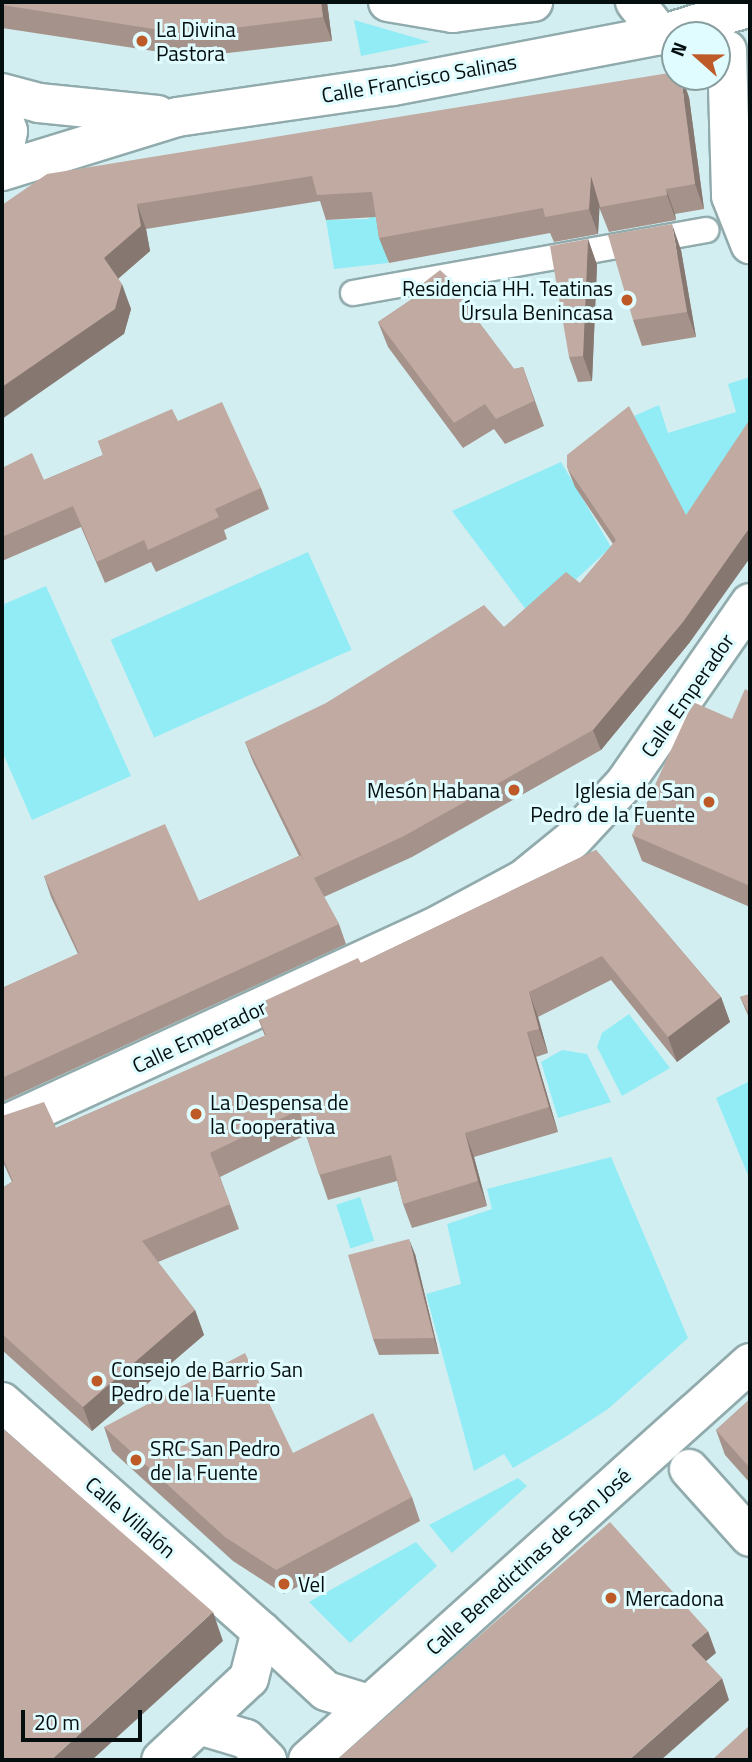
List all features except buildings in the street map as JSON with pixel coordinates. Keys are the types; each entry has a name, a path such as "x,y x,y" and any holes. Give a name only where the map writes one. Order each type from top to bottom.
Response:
{"street":[{"path":"388,2 453,13 533,2"},
{"path":"635,2 661,30"},
{"name":"Calle Francisco Salinas","path":"712,21 750,7"},
{"name":"Calle Francisco Salinas","path":"2,171 177,117 394,86 661,38"},
{"path":"731,91 731,196 750,244"},
{"name":"Calle Francisco Salinas","path":"2,93 39,103 177,117"},
{"path":"2,114 8,131 2,162"},
{"name":"Calle Emperador","path":"2,1126 433,928 524,878 573,839 625,783 750,603"},
{"name":"Calle Benedictinas de San José","path":"308,1760 750,1363"},
{"name":"Calle Villalón","path":"2,1402 326,1690 368,1704"},
{"path":"689,1469 750,1537"},
{"path":"161,1760 250,1678 261,1631"},
{"path":"199,1726 246,1739 267,1760"}],"lane":[{"path":"353,293 706,230"}],"shaded area":[{"path":"354,20 430,42 361,56"},
{"path":"561,170 565,193 521,201 525,225 508,228 510,241 481,246 475,210 448,214 449,222 384,230 388,263 334,269 326,220 368,219 380,208 447,197 450,190 535,182 537,174"},
{"path":"750,377 750,456 693,535 634,416 659,405 668,433 736,412 728,384"},
{"path":"561,462 611,547 533,619 452,511"},
{"path":"308,552 352,650 154,738 111,640"},
{"path":"46,586 131,776 32,820 2,751 2,605"},
{"path":"629,1014 670,1068 622,1096 597,1047 602,1033"},
{"path":"562,1050 587,1054 611,1102 558,1118 541,1062"},
{"path":"750,1081 750,1180 716,1098"},
{"path":"611,1157 688,1338 608,1409 562,1439 513,1468 504,1454 474,1471 426,1294 461,1284 447,1224 492,1209 487,1189"},
{"path":"360,1197 374,1241 350,1248 336,1205"},
{"path":"518,1478 527,1486 452,1553 429,1525"},
{"path":"416,1542 437,1566 350,1643 309,1602"}],"place":[{"name":"La Divina Pastora","path":"142,41"},
{"name":"Residencia HH. Teatinas Úrsula Benincasa","path":"627,300"},
{"name":"Mesón Habana","path":"514,790"},
{"name":"Iglesia de San Pedro de la Fuente","path":"709,802"},
{"name":"La Despensa de la Cooperativa","path":"196,1114"},
{"name":"Consejo de Barrio San Pedro de la Fuente","path":"97,1381"},
{"name":"SRC San Pedro de la Fuente","path":"136,1460"},
{"name":"Vel","path":"284,1584"},
{"name":"Mercadona","path":"611,1598"}]}
